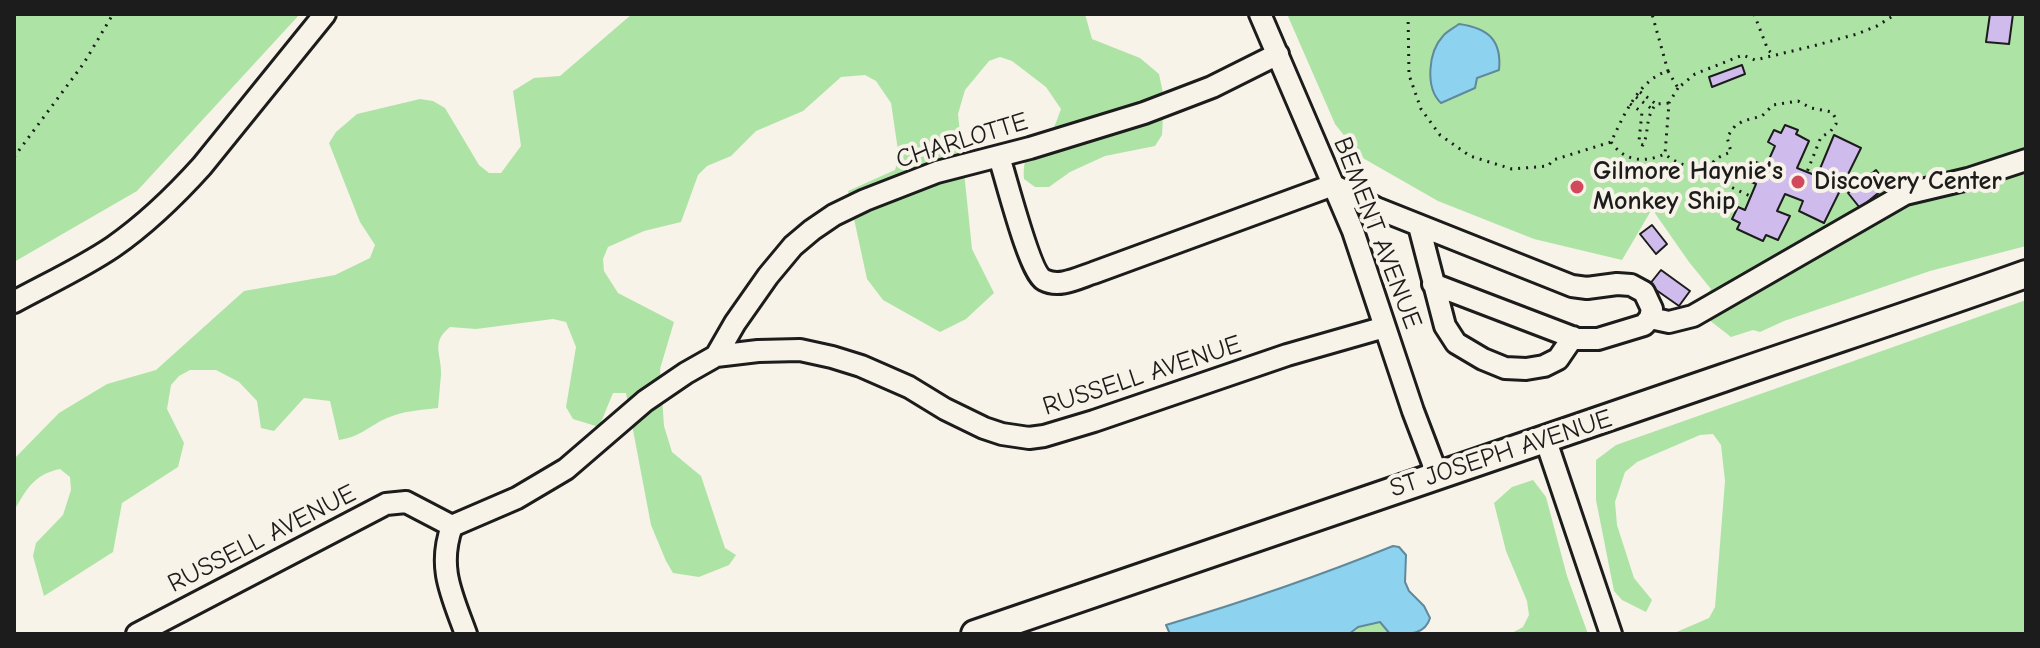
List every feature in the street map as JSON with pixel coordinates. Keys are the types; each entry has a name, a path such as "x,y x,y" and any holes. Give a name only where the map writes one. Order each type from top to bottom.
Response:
{"main road":[{"name":"ST JOSEPH AVENUE","path":"975,634 1437,474 1917,314 2026,274"}],"street":[{"path":"14,302 111,248 150,219 202,166 325,14"},
{"name":"BEMENT AVENUE","path":"1260,14 1353,231 1437,474"},
{"name":"CHARLOTTE","path":"716,356 735,323 793,246 834,215 907,183 949,169 1144,113 1212,87 1278,54"},
{"path":"999,157 1028,252 1038,275 1050,282 1063,283 1093,273 1333,185 1376,208 1572,286 1587,288 1617,284 1639,288 1652,309 1644,325 1598,339 1573,337 1433,284"},
{"path":"1650,318 1669,322 1693,316 1905,194 1968,179 2026,160"},
{"path":"1419,226 1445,326 1456,343 1505,368 1526,369 1544,366 1558,359 1573,337"},
{"name":"RUSSELL AVENUE","path":"137,634 386,504 401,501 415,505 452,526 517,498 566,469 645,401 716,356 800,350 832,357 909,387 984,428 1029,438 1094,421 1287,355 1385,327"},
{"path":"1545,438 1611,634"},
{"path":"452,526 446,544 446,578 466,634"}],"path":[{"path":"14,157 84,63 113,14"},
{"path":"1408,14 1409,75 1421,109 1440,135 1470,156 1512,169 1548,166 1553,160 1611,142 1630,104 1657,74 1668,71"},
{"path":"1652,14 1668,71 1678,88"},
{"path":"1754,14 1768,50 1775,56"},
{"path":"1665,154 1669,103 1678,88 1695,74 1743,55 1755,60 1857,34 1896,14"},
{"path":"1640,92 1656,104 1669,103"},
{"path":"1636,97 1652,109"},
{"path":"1710,178 1710,165 1715,158 1731,152 1727,137 1735,126 1762,116 1773,105 1798,101 1811,108 1832,112 1836,119 1830,132 1821,137 1807,172"},
{"path":"1630,104 1642,112 1639,141 1643,145 1647,120 1656,104"},
{"path":"1611,142 1626,157 1641,161 1665,154"},
{"path":"1665,154 1750,196"}],"green space":[{"path":"14,14 300,14 137,191 14,262"},
{"path":"632,14 1085,14 1092,39 1140,58 1159,74 1164,98 1162,135 1155,146 1105,156 1070,172 1049,187 1035,187 1024,179 1025,162 1050,134 1061,109 1046,87 1012,61 1000,57 989,61 965,90 958,114 972,249 994,293 966,319 940,332 883,300 867,279 848,191 895,170 899,157 891,103 876,81 865,75 841,77 803,111 756,131 731,156 707,166 698,175 681,222 644,231 608,247 603,259 604,271 618,293 674,322 660,369 664,426 672,452 701,476 725,548 736,555 729,565 699,577 673,573 651,525 626,393 613,393 599,427 573,419 566,407 576,347 566,322 553,319 476,329 450,327 440,338 438,349 441,375 438,408 393,416 359,434 339,440 330,401 304,398 274,431 261,428 257,401 239,382 216,370 190,370 171,385 167,409 184,443 178,467 122,503 113,552 44,596 33,556 36,543 63,515 71,490 70,477 60,469 37,479 14,511 14,459 59,413 107,384 156,370 244,291 335,275 370,258 375,245 360,222 329,143 336,132 357,114 420,99 433,101 445,108 479,165 489,173 501,173 521,146 513,91 534,78 560,76"},
{"path":"1287,14 2026,14 2026,246 1930,271 1760,332 1753,330 1731,337 1695,309 1711,289 1652,209 1622,260 1534,239 1438,201 1361,157 1335,124"},
{"path":"2026,300 2026,634 1672,634 1709,618 1715,607 1725,481 1721,445 1713,434 1700,435 1637,462 1625,472 1615,502 1617,525 1634,578 1652,600 1646,612 1622,600 1614,591 1596,500 1596,460 1616,445"},
{"path":"1533,480 1546,497 1567,576 1588,634 1510,634 1523,627 1529,615 1527,601 1506,551 1494,503 1512,487"},
{"path":"1380,622 1390,634 1349,634 1358,627"}],"water":[{"path":"1459,24 1478,29 1491,37 1498,51 1499,70 1477,78 1475,88 1441,103 1432,88 1430,70 1434,51 1443,36"},
{"path":"1393,546 1399,547 1406,555 1405,582 1430,618 1419,631 1390,634 1380,622 1358,627 1349,634 1170,634 1166,625 1281,588"}],"building":[{"path":"1990,14 2013,14 2009,44 1986,42"},
{"path":"1742,65 1745,74 1712,87 1709,77"},
{"name":"Discovery Center","path":"1785,125 1798,130 1796,134 1809,141 1797,168 1817,176 1834,135 1861,148 1824,223 1799,211 1803,201 1785,194 1777,211 1790,216 1778,240 1766,235 1763,241 1737,229 1740,223 1732,219 1738,207 1745,210 1756,184 1747,180 1756,162 1766,166 1775,146 1768,142 1774,130 1781,133"},
{"path":"1876,170 1888,185 1860,208 1848,193"},
{"path":"1652,225 1667,244 1656,254 1640,234"},
{"path":"1661,270 1690,291 1679,306 1649,285"}],"place":[{"name":"Discovery Center","path":"1798,182"},
{"name":"Gilmore Haynie's Monkey Ship","path":"1577,187"}]}
